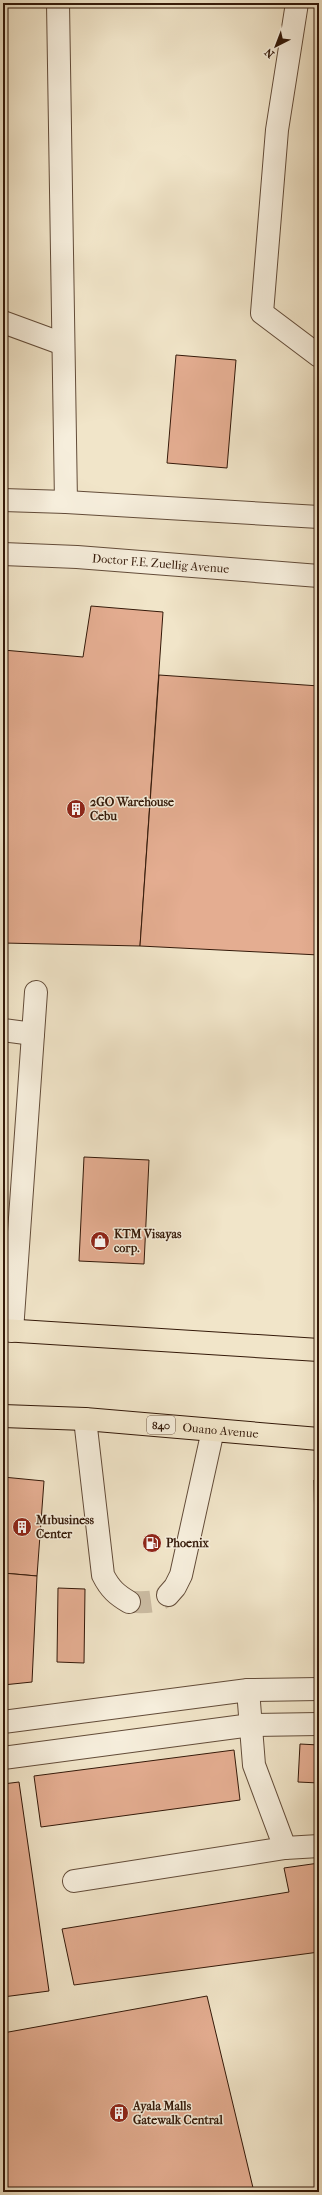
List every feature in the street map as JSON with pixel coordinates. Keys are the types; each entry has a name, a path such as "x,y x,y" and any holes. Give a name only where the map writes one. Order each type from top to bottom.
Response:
{"highway":[{"path":"8,1330 319,1350"},
{"name":"Ouano Avenue","path":"3,1416 85,1419 319,1439"}],"street":[{"path":"58,3 66,502"},
{"path":"296,3 277,130 262,313 319,356"},
{"path":"3,322 63,344"},
{"path":"3,500 66,502 319,517"},
{"name":"Doctor F.E. Zuellig Avenue","path":"3,554 77,557 319,576"},
{"path":"8,1330 36,992"},
{"path":"3,1030 33,1034"},
{"path":"85,1419 104,1575 109,1587 118,1596 129,1602"},
{"path":"168,1595 175,1587 181,1575 213,1430"},
{"path":"3,1722 248,1690 319,1689"},
{"path":"248,1690 254,1765 285,1848"},
{"path":"3,1758 251,1725 319,1724"},
{"path":"74,1881 285,1848 319,1846"}],"building":[{"path":"176,355 236,360 227,468 167,463"},
{"name":"2GO Warehouse Cebu","path":"91,606 163,612 140,946 3,943 3,650 83,657"},
{"path":"159,675 319,686 319,955 140,946"},
{"path":"84,1157 149,1160 144,1264 79,1261"},
{"name":"M1business Center","path":"3,1477 44,1481 37,1576 3,1573"},
{"path":"314,1480 319,1480 319,1530 315,1530"},
{"path":"3,1573 37,1576 32,1682 3,1685"},
{"path":"58,1588 85,1589 84,1663 57,1662"},
{"path":"300,1744 319,1745 319,1783 298,1782"},
{"path":"234,1750 240,1800 41,1827 34,1776"},
{"path":"19,1782 49,1991 3,1997 3,1784"},
{"path":"319,1863 319,1952 74,1985 62,1929 289,1892 284,1868"},
{"name":"Ayala Malls Gatewalk Central","path":"207,1996 254,2192 3,2192 3,2033"}],"tunnel":[{"path":"129,1602 154,1601 168,1595"}],"place":[{"name":"2GO Warehouse Cebu","path":"76,809"},
{"name":"KTM Visayas corp.","path":"100,1241"},
{"name":"M1business Center","path":"22,1527"},
{"name":"Phoenix","path":"152,1543"},
{"name":"Ayala Malls Gatewalk Central","path":"119,2113"}]}
